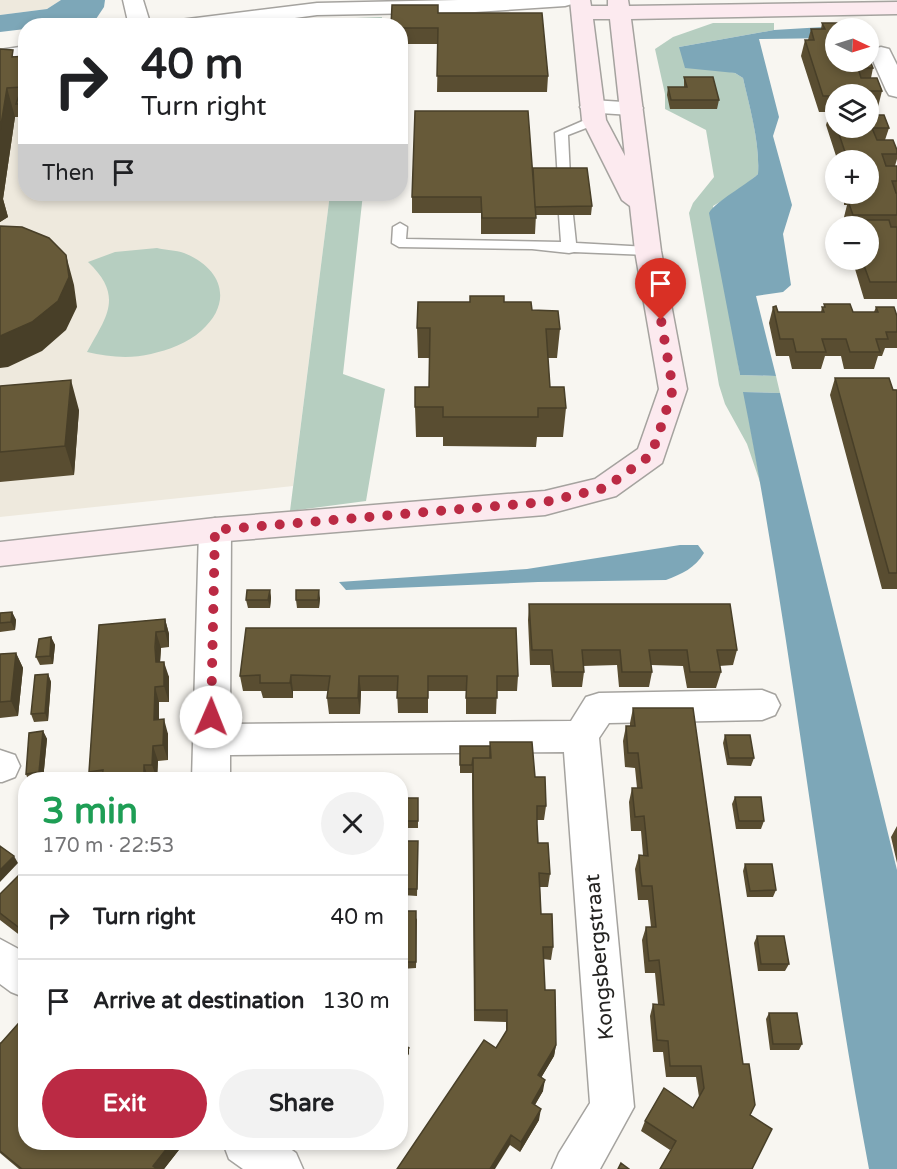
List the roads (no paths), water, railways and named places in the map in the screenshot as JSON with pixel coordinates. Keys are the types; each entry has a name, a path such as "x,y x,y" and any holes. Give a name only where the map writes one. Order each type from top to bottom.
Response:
{"main road":[{"path":"890,0 897,1"},
{"path":"644,218 593,113 576,4 619,7 897,8"},
{"path":"0,554 215,530 545,502 605,488 651,455 673,389 648,251 619,7"}],"street":[{"path":"133,0 138,18"},
{"path":"244,18 317,9 475,6 513,12 576,4"},
{"path":"0,57 18,54"},
{"path":"881,54 897,90"},
{"path":"593,113 632,108"},
{"path":"211,772 215,530"},
{"path":"211,740 581,736 599,708 762,705"},
{"name":"Kongsbergstraat","path":"575,1169 612,1107 581,736"},
{"path":"0,959 18,972"},
{"path":"254,1150 280,1169"}],"lane":[{"path":"563,177 561,133 593,113"},
{"path":"566,215 569,249"},
{"path":"400,227 399,243 532,245 569,249 648,251"}],"water":[{"path":"61,0 105,0 104,7 97,18 18,18 18,30 0,32 0,15 47,9"},
{"path":"825,27 825,38 759,39 779,117 773,136 792,205 783,234 791,285 783,292 756,296 776,376 740,375 709,213 758,174 754,126 743,78 735,73 685,68 679,47 774,30"},
{"path":"743,392 780,393 897,870 897,1169 869,1169 836,975 777,586"},
{"path":"680,545 698,545 704,553 688,570 666,580 538,582 346,590 339,582 527,569"}]}
